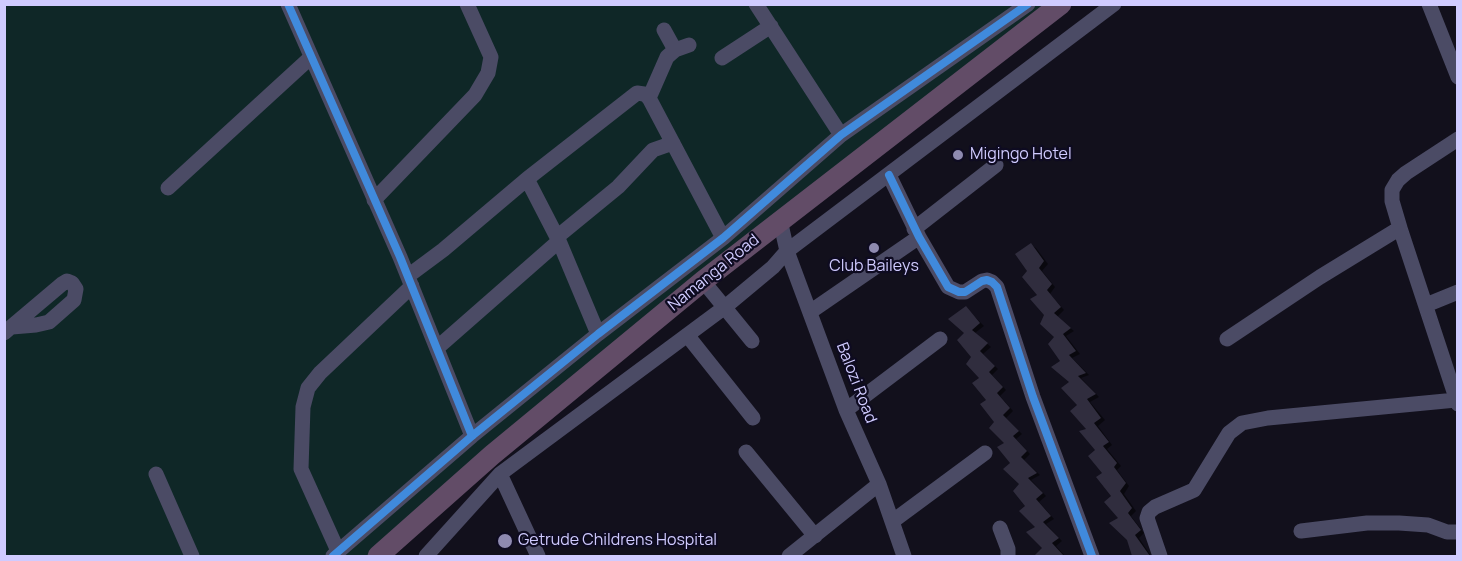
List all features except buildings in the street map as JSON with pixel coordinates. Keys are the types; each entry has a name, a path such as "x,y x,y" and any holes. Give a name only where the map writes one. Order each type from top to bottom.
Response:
{"highway":[{"name":"Namanga Road","path":"378,556 492,455 703,281 1061,4"}],"street":[{"path":"288,4 410,281 472,436"},
{"path":"374,200 474,95 488,74 491,57 467,4"},
{"path":"756,4 842,135"},
{"path":"426,556 500,474 725,307 773,267 787,251 1114,4"},
{"path":"1429,4 1458,77"},
{"path":"723,238 649,98 644,94 637,93 527,179 410,281 308,388 303,407 301,469 336,554 472,436 598,334 723,238 842,135 1023,6"},
{"path":"722,58 771,26"},
{"path":"649,98 667,57 682,48 664,30"},
{"path":"168,188 310,58"},
{"path":"1160,556 1146,518 1149,512 1155,507 1194,490 1229,433 1242,423 1268,418 1457,402 1400,228 1392,201 1392,190 1398,180 1458,138"},
{"path":"437,348 618,187 653,150 673,143"},
{"path":"810,312 917,233 996,165"},
{"path":"889,175 917,233 948,287 965,292 982,280 992,282 997,287 1033,397 1092,556"},
{"path":"527,179 558,239 598,334"},
{"name":"Balozi Road","path":"780,220 787,251 846,410 879,484 904,556"},
{"path":"1227,339 1320,277 1400,228"},
{"path":"703,281 752,341"},
{"path":"1426,305 1458,292"},
{"path":"687,335 753,418"},
{"path":"846,410 940,339"},
{"path":"746,452 815,536"},
{"path":"893,521 985,453"},
{"path":"156,474 192,556"},
{"path":"500,474 538,556"},
{"path":"789,556 879,484"},
{"path":"1301,531 1366,523 1388,523 1428,525 1447,532 1458,532"},
{"path":"1000,528 1008,549 1008,556"}],"green space":[{"path":"4,5 1057,5 374,556 5,556"}],"cycle path":[{"path":"288,4 400,257 472,436"},
{"path":"333,556 472,436 598,334 723,238 841,135 1028,4"},
{"path":"889,175 919,237 948,287 965,292 987,280 997,287 1033,397 1092,556"}],"place":[{"name":"Migingo Hotel","path":"958,155"},
{"name":"Club Baileys","path":"874,248"},
{"name":"Getrude Childrens Hospital","path":"505,541"}]}
